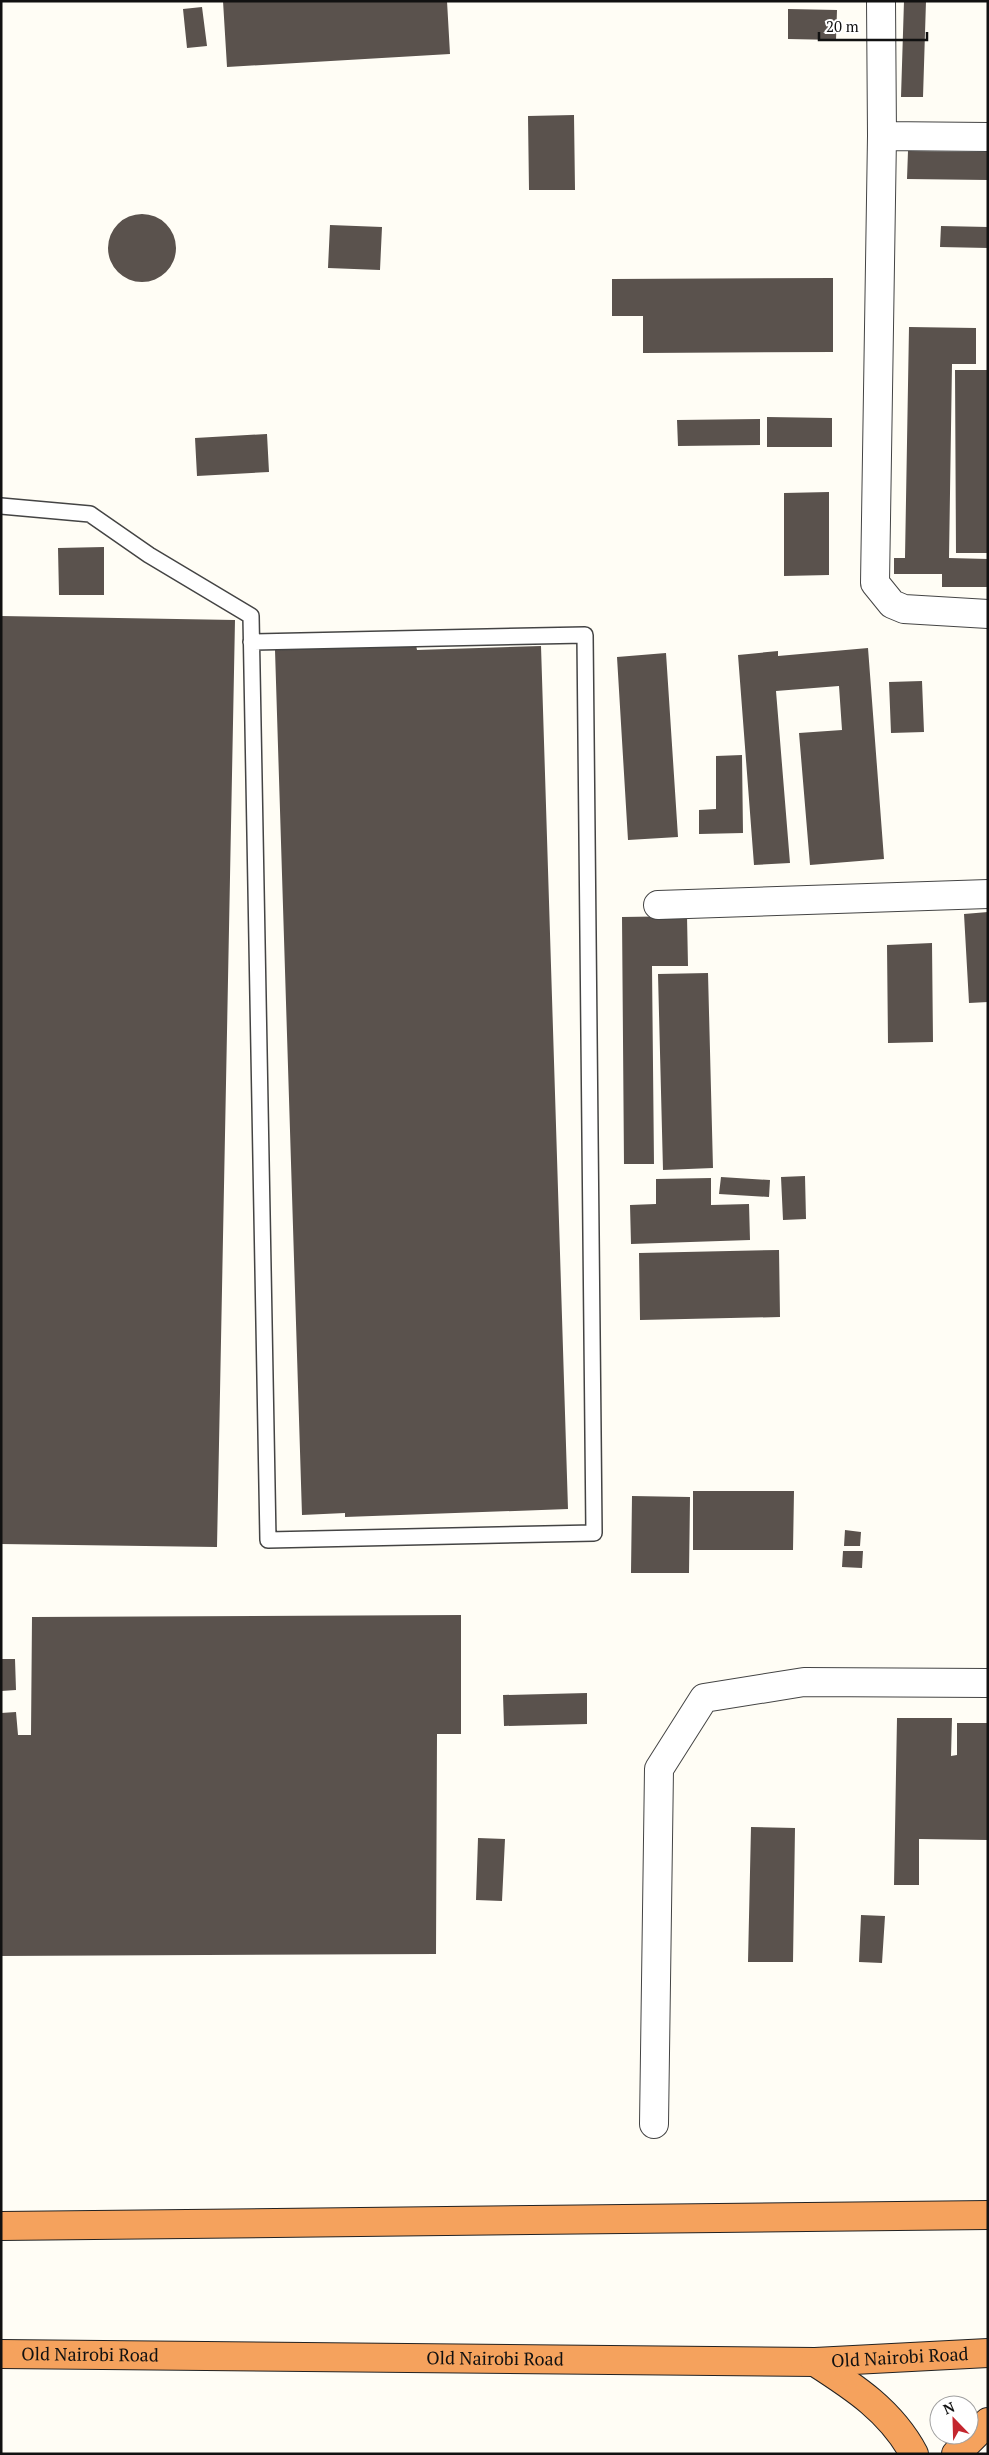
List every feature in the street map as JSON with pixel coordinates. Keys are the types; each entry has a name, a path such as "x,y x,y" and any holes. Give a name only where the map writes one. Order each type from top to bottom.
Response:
{"highway":[{"path":"1,2226 988,2215"},
{"name":"Old Nairobi Road","path":"1,2354 815,2362 988,2353"},
{"path":"815,2362 862,2392 887,2416 914,2454"},
{"path":"956,2454 988,2422"}],"street":[{"path":"881,1 882,136 875,583 892,604 904,609 988,614"},
{"path":"882,136 988,137"},
{"path":"658,905 988,894"},
{"path":"654,2124 659,1770 704,1698 804,1682 988,1683"}],"lane":[{"path":"1,506 90,514 149,555 251,616 251,642 268,1540 594,1533 585,635 251,642"}],"building":[{"path":"223,1 447,1 450,54 227,67"},
{"path":"904,1 926,1 923,97 901,97"},
{"path":"202,7 207,46 187,48 183,9"},
{"path":"788,9 837,10 836,40 788,39"},
{"path":"574,115 575,190 529,190 528,116"},
{"path":"908,151 988,152 988,180 907,179"},
{"path":"149,214 161,220 170,229 176,241 174,261 166,272 149,282 135,282 118,272 110,261 108,241 118,224 129,216"},
{"path":"330,225 382,227 380,270 328,268"},
{"path":"941,226 988,227 988,248 940,247"},
{"path":"833,278 833,352 643,353 643,316 612,316 612,279"},
{"path":"909,327 976,328 976,364 952,364 949,558 988,559 988,587 942,587 942,574 894,574 894,558 905,558"},
{"path":"955,370 988,370 988,553 956,553"},
{"path":"767,417 832,418 832,447 767,447"},
{"path":"760,419 760,445 678,446 677,420"},
{"path":"267,434 269,472 197,476 195,438"},
{"path":"829,492 829,575 784,576 784,493"},
{"path":"104,547 104,595 59,595 58,548"},
{"path":"1,616 235,620 217,1547 1,1544"},
{"path":"416,645 417,650 541,646 568,1509 345,1517 345,1513 302,1515 275,650"},
{"path":"868,648 884,859 810,865 799,733 842,730 839,686 776,691 790,863 754,865 738,655 778,651 778,656"},
{"path":"666,653 678,837 628,840 617,657"},
{"path":"922,681 924,732 891,733 889,682"},
{"path":"742,755 743,833 699,834 699,810 716,809 716,756"},
{"path":"988,912 988,1002 969,1003 964,914"},
{"path":"687,916 688,966 652,966 654,1164 624,1164 622,917"},
{"path":"932,943 933,1042 888,1043 887,945"},
{"path":"708,973 713,1168 663,1170 658,974"},
{"path":"805,1176 806,1219 783,1220 781,1177"},
{"path":"721,1177 770,1180 769,1197 719,1194"},
{"path":"711,1178 711,1205 749,1204 750,1240 631,1244 630,1205 656,1204 656,1179"},
{"path":"779,1250 780,1317 640,1320 639,1253"},
{"path":"693,1491 794,1491 793,1550 693,1550"},
{"path":"632,1496 690,1497 689,1573 631,1573"},
{"path":"845,1530 861,1532 860,1546 844,1546"},
{"path":"843,1551 863,1551 862,1568 842,1567"},
{"path":"461,1615 461,1734 437,1734 436,1954 1,1956 1,1713 16,1712 18,1735 31,1735 32,1617"},
{"path":"1,1659 15,1659 16,1690 1,1691"},
{"path":"587,1693 587,1724 504,1726 503,1695"},
{"path":"897,1718 952,1718 951,1756 957,1755 957,1723 988,1723 988,1840 919,1839 919,1885 894,1885"},
{"path":"751,1827 795,1828 793,1962 748,1962"},
{"path":"478,1838 505,1839 502,1901 476,1900"},
{"path":"861,1915 885,1916 882,1963 859,1962"}]}
